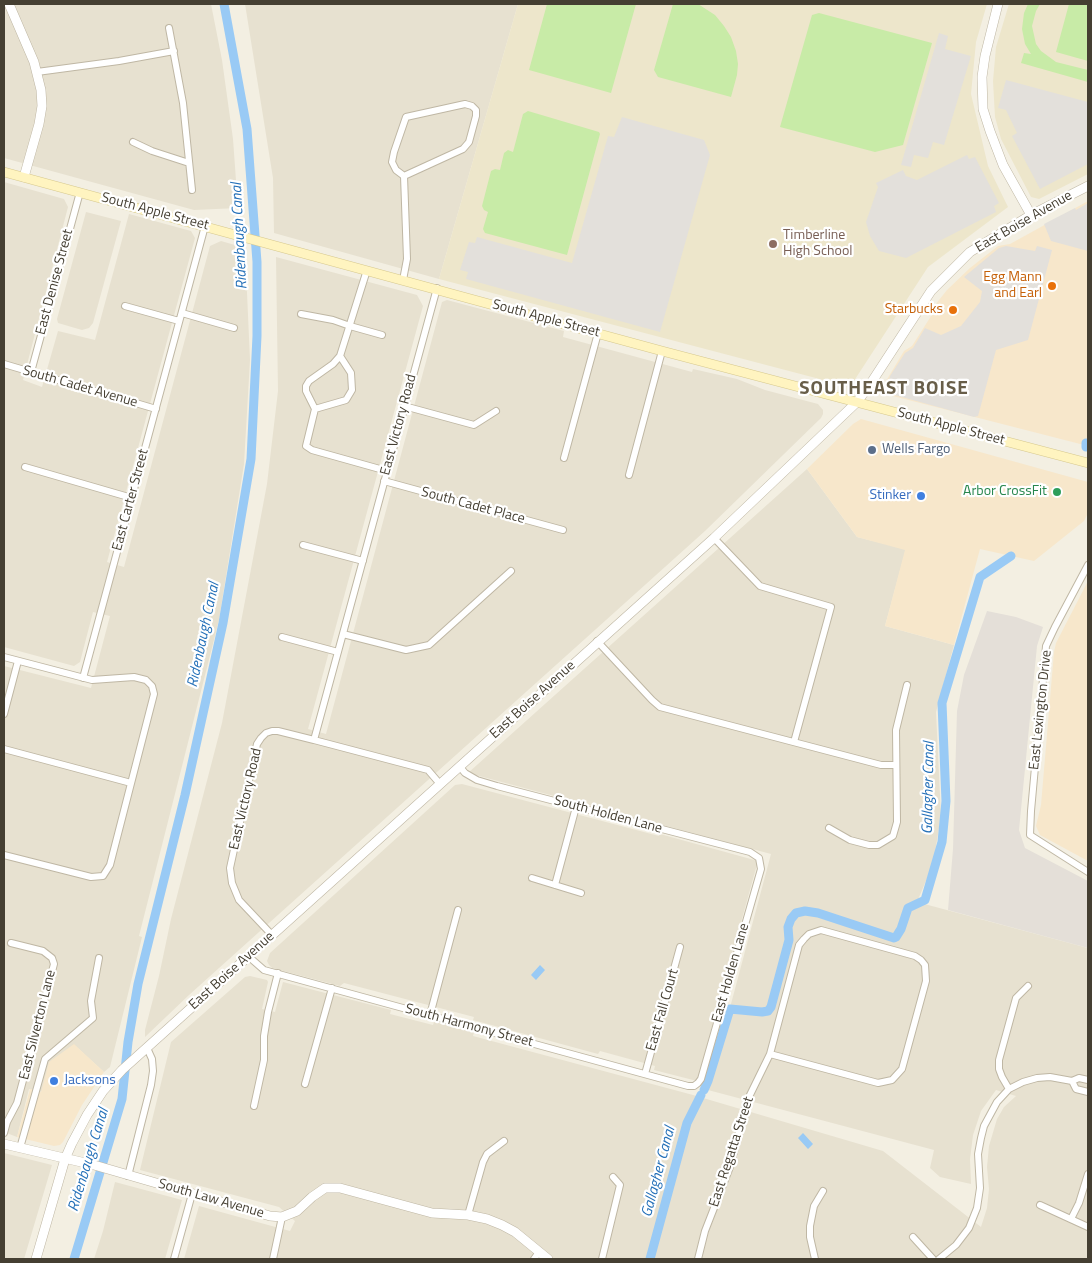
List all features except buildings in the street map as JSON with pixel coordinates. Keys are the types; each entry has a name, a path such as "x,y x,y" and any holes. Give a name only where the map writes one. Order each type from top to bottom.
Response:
{"main road":[{"name":"South Apple Street","path":"4,172 437,288 662,351 1088,463"}],"street":[{"path":"9,4 37,72 41,90 42,106 24,178"},
{"path":"998,4 985,56 982,77 983,109 1003,165 1031,215"},
{"path":"169,28 183,103 192,190"},
{"path":"37,72 174,51"},
{"path":"465,104 472,106 476,110 469,142 464,149 404,176 396,170 392,162 406,117 465,104"},
{"path":"133,142 152,151 190,163"},
{"path":"403,280 407,259 404,176"},
{"name":"East Boise Avenue","path":"36,1259 65,1159 87,1115 103,1091 122,1070 460,767 597,641 714,538 857,402 872,383 931,291 970,252 1031,215 1088,186"},
{"name":"East Denise Street","path":"31,372 80,192"},
{"name":"East Carter Street","path":"83,678 205,226"},
{"path":"367,270 340,356 333,364 309,381 306,386 306,392 315,409 306,446 312,450 387,471"},
{"name":"East Victory Road","path":"272,935 238,900 232,883 230,868 257,744 266,733 278,730 314,740 437,288"},
{"path":"124,306 180,321"},
{"path":"182,313 234,328"},
{"path":"301,314 333,320 382,335"},
{"path":"564,458 598,333"},
{"path":"629,475 662,351"},
{"path":"315,409 346,400 352,390 351,373 340,356"},
{"name":"South Cadet Avenue","path":"4,364 156,409"},
{"path":"404,406 474,425 496,411"},
{"path":"25,467 132,498"},
{"name":"South Cadet Place","path":"384,481 563,530"},
{"path":"714,538 760,586 831,607 794,742"},
{"path":"303,545 363,561"},
{"name":"East Lexington Drive","path":"1088,565 1054,627 1046,646 1030,835 1088,872"},
{"path":"343,634 406,650 429,645 510,571"},
{"path":"282,637 338,652"},
{"path":"597,641 660,707 880,765 896,765"},
{"path":"4,657 92,680 134,677 146,680 152,686 154,694 110,865 103,876 91,877 4,854"},
{"path":"4,714 18,661"},
{"path":"829,828 850,840 869,845 878,845 892,836 897,822 896,730 907,685"},
{"path":"314,740 428,770 440,784"},
{"path":"4,749 131,783"},
{"name":"South Holden Lane","path":"460,767 465,773 477,780 750,852 758,858"},
{"path":"555,885 576,807"},
{"name":"East Holden Lane","path":"694,1086 701,1079 758,878 760,869 758,858"},
{"path":"532,878 581,893"},
{"path":"430,1015 458,910"},
{"name":"East Regatta Street","path":"698,1259 705,1231 730,1167 747,1102 770,1054 799,945 810,934 821,930 915,956 925,965 926,981 902,1068 892,1080 878,1083 770,1054"},
{"name":"East Silverton Lane","path":"4,1133 7,1122 17,1104 54,964 52,958 43,951 11,943"},
{"name":"East Fall Court","path":"645,1074 680,947"},
{"name":"South Harmony Street","path":"248,956 264,970 688,1086 694,1086"},
{"path":"20,1148 45,1058 93,1018 91,1002 99,958"},
{"path":"254,1106 264,1060 264,1036 268,1012 278,973"},
{"path":"1010,1089 1002,1077 999,1069 999,1060 1016,998 1028,986"},
{"path":"306,1084 332,988"},
{"path":"128,1176 151,1085 152,1059 147,1048"},
{"path":"939,1259 956,1245 969,1228 978,1208 980,1188 978,1154 984,1126 997,1102 1010,1089 1023,1082 1037,1078 1050,1077 1072,1081 1079,1078 1088,1080"},
{"path":"1072,1081 1076,1088 1088,1092"},
{"path":"468,1215 482,1162 487,1154 504,1141"},
{"name":"South Law Avenue","path":"4,1144 94,1165 270,1216 282,1217 297,1211 312,1197 326,1188 340,1188 432,1212 468,1215 487,1219 515,1232 536,1255 548,1259"},
{"path":"1071,1219 1079,1203 1088,1174"},
{"path":"602,1259 620,1185 613,1176"},
{"path":"815,1259 810,1237 810,1226 814,1206 823,1191"},
{"path":"174,1259 192,1194"},
{"path":"1040,1205 1088,1227"},
{"path":"273,1259 282,1217"},
{"path":"913,1237 933,1259"}],"shaded area":[{"path":"4,4 211,4 222,60 233,139 238,208 194,210 4,158"},
{"path":"245,4 518,4 439,279 274,233 273,178"},
{"path":"518,4 987,4 976,42 971,94 988,166 1008,207 928,267 850,387 439,279"},
{"path":"1009,4 1088,4 1088,174 1039,199 1031,197 1001,139 995,117 993,81 996,47"},
{"path":"939,33 948,36 945,49 971,56 944,145 933,142 928,158 914,155 911,167 901,165"},
{"path":"1006,80 1088,102 1088,164 1040,189 1012,136 1017,133 1006,110 998,108"},
{"path":"622,117 704,140 710,155 660,332 466,279 468,272 460,270 469,242 475,243 477,237 572,263 608,136 614,137"},
{"path":"967,155 969,159 975,157 999,203 994,206 996,212 906,258 879,251 870,236 866,222 878,187 876,183 903,170 906,176 917,180"},
{"path":"4,182 64,199 68,207 23,380 42,387 58,331 95,340 129,214 191,231 195,238 107,562 124,567 210,246 221,241 245,248 250,360 244,464 219,620 139,936 142,937 110,1067 104,1072 74,1045 41,1092 29,1089 17,1137 4,1132 4,666 91,688 110,616 93,612 80,662 74,666 4,647"},
{"path":"1088,201 1088,446 889,395 883,386 904,351 912,346 933,313 931,310 947,290 970,268 998,246 1010,244"},
{"path":"1088,203 1088,251 1051,241 1044,224"},
{"path":"86,212 121,221 93,323 89,328 82,330 58,323 57,319"},
{"path":"1006,246 1035,251 1037,246 1052,250 1028,340 996,350 978,416 974,417 891,394 892,389 887,387 890,376 905,353 913,348 925,328 941,335 961,326 980,302 982,291 964,277 999,248"},
{"path":"276,257 417,295 423,306 308,729 326,734 442,302 447,300 564,331 563,337 692,372 693,369 737,379 765,390 818,404 823,410 823,414 705,531 189,995 145,1037 145,1030 171,919 222,723 267,484 278,391"},
{"path":"861,419 1088,482 1088,513 1084,521 1034,561 980,549 954,645 885,626 905,550 857,537 807,469 853,424"},
{"path":"807,469 857,537 906,549 885,626 954,645 936,712 941,816 933,864 917,902 1088,948 1088,1259 184,1259 199,1206 290,1231 295,1221 279,1207 140,1170 171,1042 245,977 250,976 267,980 268,982 262,1009 275,1012 283,982 391,1010 390,1014 433,1025 434,1022 474,1032 473,1036 693,1095 883,1151 981,1227 987,1208 989,1189 987,1167 989,1146 997,1119 1004,1107 1016,1096 996,1090 981,1111 973,1135 970,1159 971,1184 940,1177 930,1168 934,1150 708,1090 771,854 468,773"},
{"path":"1088,581 1088,861 1040,835 1036,826 1041,805 1054,652 1056,643"},
{"path":"987,611 1016,617 1043,627 1037,646 1019,830 1025,848 1088,881 1088,948 948,910 953,849 957,711 964,675"},
{"path":"462,784 758,861 697,1081 654,1070 655,1066 600,1051 598,1054 473,1020 474,1017 344,983 340,986 272,968 269,965 267,961 270,953 455,785"},
{"path":"74,1044 104,1072 82,1105 63,1142 60,1145 54,1146 17,1137 30,1089 41,1092 49,1062"},
{"path":"4,1153 52,1165 24,1259 4,1259"},
{"path":"115,1182 182,1200 165,1259 94,1259"}],"green space":[{"path":"547,4 636,4 611,93 529,70"},
{"path":"673,4 698,4 715,15 731,37 738,64 731,97 658,77 654,70"},
{"path":"1028,4 1040,4 1032,26 1036,44 1041,51 1056,62 1088,70 1088,82 1021,63 1024,53 1031,54 1025,44 1022,29 1024,13"},
{"path":"1069,4 1088,4 1088,61 1056,52"},
{"path":"819,13 932,43 903,145 875,152 780,127 812,15"},
{"path":"528,111 599,132 600,134 567,255 485,233 483,229 488,212 482,206 491,171 495,169 500,170 504,153 508,150 513,152 523,114"}],"water":[{"path":"540,965 545,970 536,980 531,975"},
{"path":"803,1133 813,1144 808,1149 798,1138"}],"waterway":[{"name":"Ridenbaugh Canal","path":"74,1259 122,1099 128,1042 138,984 185,795 223,623 251,459 257,336 257,262 247,129 224,4"},
{"name":"Gallagher Canal","path":"704,1090 730,1009 762,1012 768,1011 771,1007 789,940 788,927 796,913 805,911 818,913 894,938 901,929 908,908 925,900 942,842 946,801 942,703 980,577 1011,556"},
{"name":"Gallagher Canal","path":"650,1259 687,1123 701,1095"}],"place":[{"name":"Timberline High School","path":"773,244"},
{"name":"Egg Mann and Earl","path":"1052,286"},
{"name":"Starbucks","path":"953,310"},
{"name":"Wells Fargo","path":"872,450"},
{"name":"Arbor CrossFit","path":"1057,492"},
{"name":"Stinker","path":"921,496"},
{"name":"Jacksons","path":"54,1081"}],"district":[{"name":"SOUTHEAST BOISE","path":"884,389"}]}
